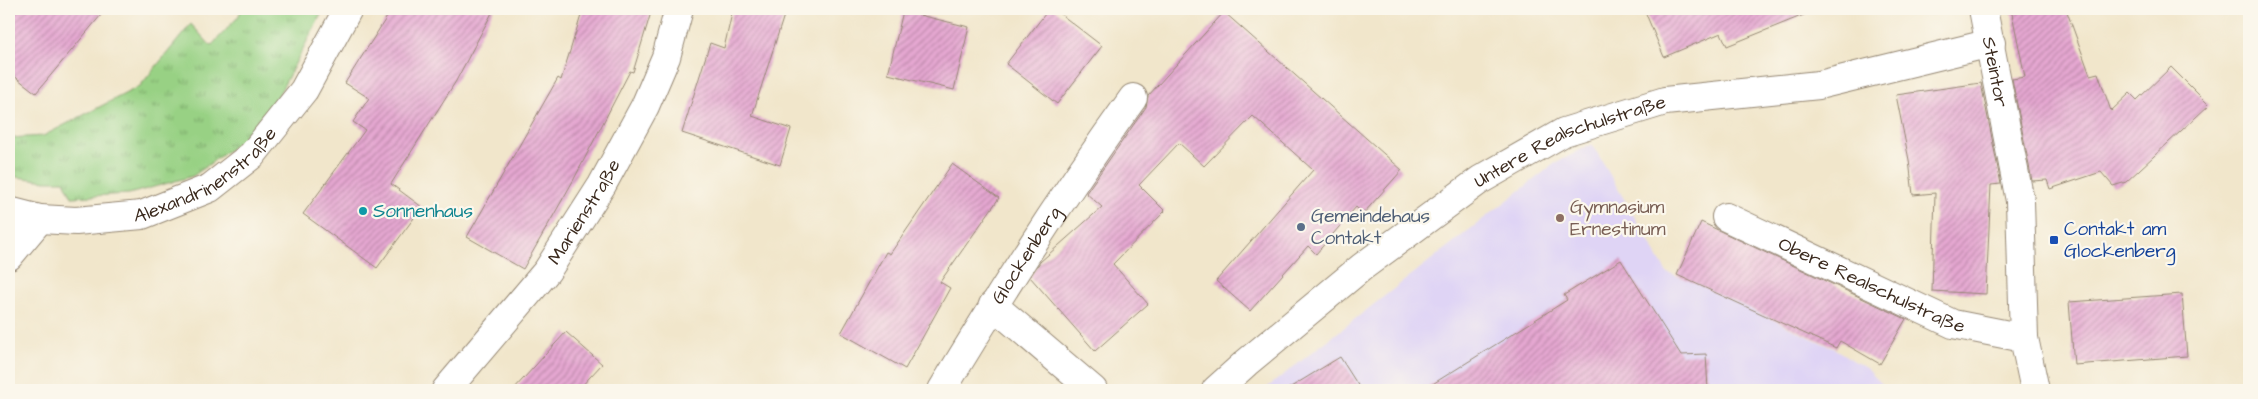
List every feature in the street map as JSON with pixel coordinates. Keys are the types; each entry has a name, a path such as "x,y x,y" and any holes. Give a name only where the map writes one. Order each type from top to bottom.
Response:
{"street":[{"name":"Alexandrinenstraße","path":"9,211 40,219 76,221 142,215 210,188 252,155 304,90 348,9"},
{"name":"Marienstraße","path":"446,390 547,271 602,185 645,106 666,57 679,9"},
{"name":"Steintor","path":"1983,9 2020,201 2024,338 2035,390"},
{"name":"Untere Realschulstraße","path":"1216,390 1370,261 1480,180 1564,132 1665,101 1818,85 1991,43"},
{"name":"Glockenberg","path":"1093,390 993,305 1076,176 1133,98"},
{"name":"Obere Realschulstraße","path":"1726,217 1953,324 2024,338"},
{"path":"9,256 40,219"},
{"path":"942,390 993,305"}],"shaded area":[{"name":"Gymnasium Ernestinum","path":"1592,144 1667,273 1686,279 1835,349 1867,369 1888,390 1264,390 1554,164"}],"green space":[{"path":"242,9 324,9 277,98 245,138 193,176 129,194 72,197 64,181 46,181 9,176 9,138 43,136 140,86 191,24 211,46 238,17"}],"building":[{"path":"9,9 106,9 36,93 9,72"},
{"path":"392,9 494,9 456,81 391,184 422,207 377,268 303,214 365,130 353,122 369,98 345,83"},
{"path":"583,9 652,9 633,72 630,71 573,181 523,269 467,237 558,78 561,80"},
{"path":"733,9 786,9 752,116 791,129 780,165 682,133 710,43 724,48"},
{"path":"1049,9 1054,9 1102,46 1057,104 1006,64"},
{"path":"1644,9 1816,10 1727,46 1721,33 1664,57"},
{"path":"2011,9 2066,9 2090,75 2098,73 2111,111 2130,93 2137,100 2171,67 2209,105 2126,182 2113,186 2101,172 2050,189 2047,180 2032,181 2012,79 2025,77"},
{"path":"903,11 969,27 954,90 888,74"},
{"path":"1224,12 1402,170 1363,214 1356,207 1316,254 1308,246 1250,311 1216,281 1313,170 1253,116 1204,166 1179,143 1139,185 1165,211 1113,264 1148,304 1095,351 1030,277 1040,262 1102,207 1086,193 1146,107 1148,96"},
{"path":"1981,83 2001,184 1991,185 1986,294 1932,291 1935,193 1913,195 1909,160 1896,95"},
{"path":"952,164 999,198 940,282 950,288 905,369 841,333 886,252 890,254"},
{"path":"1701,222 1906,319 1880,364 1840,341 1836,348 1677,275"},
{"path":"1621,260 1681,355 1706,354 1708,390 1423,390 1567,300 1564,295"},
{"path":"2182,294 2187,356 2074,365 2069,302"},
{"path":"566,332 602,364 578,390 513,390"},
{"path":"1340,357 1361,390 1286,390"}],"place":[{"name":"Sonnenhaus","path":"363,211"},
{"name":"Gymnasium Ernestinum","path":"1560,218"},
{"name":"Gemeindehaus Contakt","path":"1301,227"},
{"name":"Contakt am Glockenberg","path":"2054,240"}]}
